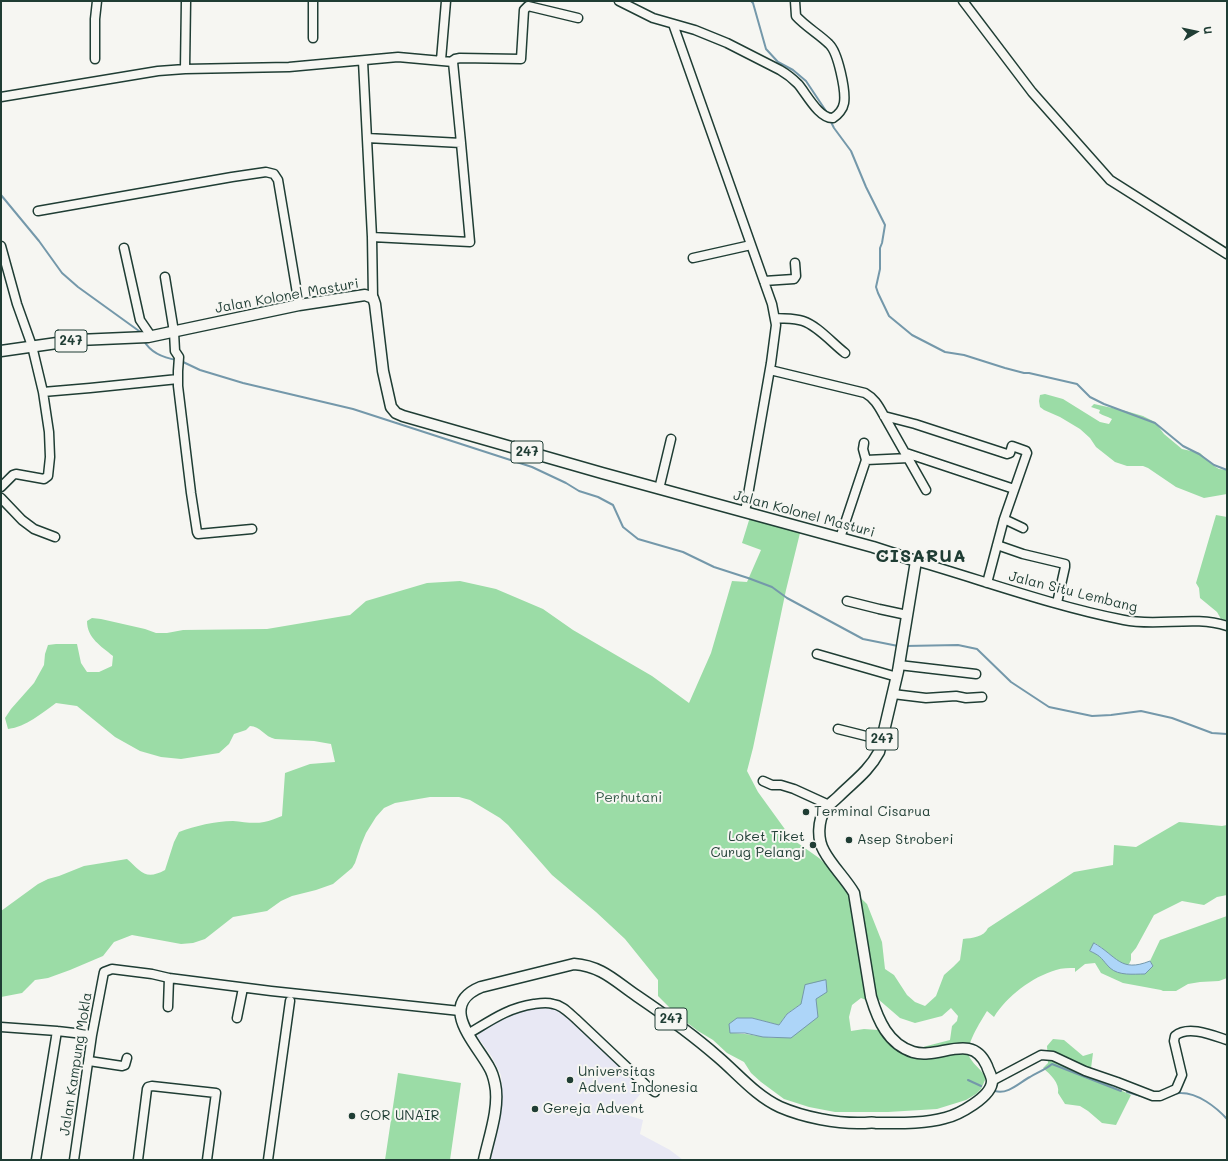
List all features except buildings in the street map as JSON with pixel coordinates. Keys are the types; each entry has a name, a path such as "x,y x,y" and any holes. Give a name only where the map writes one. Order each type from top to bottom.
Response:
{"main road":[{"name":"Jalan Kolonel Masturi","path":"1,351 78,340 147,337 299,305 365,295 373,298 376,311 383,371 391,407 403,416 659,489 873,547 916,561"},
{"name":"247","path":"460,1011 460,1006 463,999 482,987 574,964 587,965 613,978 668,1017 732,1069 760,1096 780,1107 797,1113 825,1120 844,1122 896,1124 933,1121 953,1116 980,1099 988,1092 992,1081 986,1063 977,1052 969,1049 958,1048 935,1053 914,1052 896,1044 890,1037 880,1021 875,1009 869,986 854,893 823,849 820,838 821,819 825,808 873,763 879,752 897,677 916,561"},
{"path":"460,1011 468,1034 490,1068 495,1084 496,1104 484,1160"}],"street":[{"path":"95,59 95,18 97,1"},
{"path":"185,69 186,1"},
{"path":"313,1 313,38"},
{"path":"441,60 446,1"},
{"path":"619,1 643,14 695,30 727,43 788,74 825,116 833,118 839,113 844,104 839,63 829,44 796,16 795,1"},
{"path":"964,1 1032,92 1110,180 1227,254"},
{"path":"1,97 158,71 185,69 290,67 398,57 452,62 455,59 460,58 521,59 524,10 528,6 578,18"},
{"path":"673,24 764,281 775,318 776,325 770,370 745,512"},
{"path":"363,61 368,138 373,298"},
{"path":"372,237 470,242 452,62"},
{"path":"368,138 461,143"},
{"path":"38,211 232,177 266,172 274,174 278,180 299,305"},
{"path":"693,258 750,245"},
{"path":"1,246 32,346 43,392 50,458 48,476 44,479 16,474 13,475 1,488"},
{"path":"124,248 140,320 147,337"},
{"path":"764,281 794,279 796,276 795,263"},
{"path":"165,277 174,332 175,351 178,360 178,379 197,533 252,529"},
{"path":"775,318 806,322 819,330 844,353"},
{"path":"770,370 865,393 870,396 876,401 926,490"},
{"path":"43,392 178,379"},
{"path":"884,416 915,424 1007,454 1010,453 1012,446 1026,451 1027,453 1000,528 987,583"},
{"path":"659,489 671,439"},
{"path":"840,538 866,460 864,443"},
{"path":"866,460 907,455 1014,489"},
{"path":"1,498 22,520 34,529 55,537"},
{"path":"1004,519 1024,528"},
{"path":"997,545 1023,554 1065,564 1057,603"},
{"name":"Jalan Situ Lembang","path":"916,561 1095,614 1135,622 1202,621 1227,626"},
{"path":"846,601 907,615"},
{"path":"817,654 897,677"},
{"path":"899,665 976,674"},
{"path":"893,694 926,698 956,696 966,698 982,697"},
{"path":"838,729 882,740"},
{"path":"763,781 775,786 781,784 829,805"},
{"name":"Jalan Kampung Mokla","path":"74,1160 90,1061 92,1035 104,972 112,969 152,974 168,978"},
{"path":"168,1007 168,978 243,988 460,1011"},
{"path":"238,1018 243,988"},
{"path":"268,1160 290,1001"},
{"path":"468,1034 504,1012 530,1005 543,1003 554,1004 563,1008 576,1019 654,1092"},
{"path":"1,1027 92,1035"},
{"path":"36,1160 57,1031"},
{"path":"992,1081 1041,1055 1053,1056 1085,1071 1153,1096 1160,1096 1176,1089 1182,1075 1174,1041 1175,1036 1185,1031 1206,1033 1227,1040"},
{"path":"90,1061 122,1066 125,1065 127,1058"},
{"path":"138,1160 147,1089 152,1086 216,1094 207,1160"}],"shaded area":[{"name":"Universitas Advent Indonesia","path":"551,1007 561,1011 646,1087 624,1114 643,1120 640,1134 670,1150 683,1160 488,1160 502,1085 501,1075 492,1057 477,1036 492,1022 523,1009"}],"green space":[{"path":"1045,394 1063,399 1100,422 1109,424 1112,419 1099,413 1100,410 1091,407 1094,404 1143,416 1155,422 1164,434 1182,449 1200,453 1214,466 1219,469 1227,470 1227,494 1204,498 1176,487 1148,468 1143,466 1127,466 1115,462 1096,447 1090,438 1080,429 1040,407 1040,395"},
{"path":"1216,515 1227,517 1227,621 1221,619 1217,612 1200,598 1199,588 1196,583"},
{"name":"Perhutani","path":"750,517 800,533 786,590 747,771 758,792 792,839 819,858 867,904 882,942 885,969 894,975 907,995 915,1002 925,1006 936,996 944,975 960,960 963,939 981,935 988,928 1074,872 1113,865 1114,845 1136,847 1179,822 1222,826 1227,825 1227,895 1217,897 1204,905 1182,901 1154,915 1136,948 1131,954 1131,960 1128,966 1115,959 1095,943 1090,951 1101,956 1111,969 1153,966 1150,961 1160,940 1227,916 1227,978 1219,981 1188,984 1176,991 1163,991 1123,983 1101,973 1095,963 1085,964 1075,972 1075,968 1063,968 1056,970 1038,977 1021,988 999,1009 994,1017 987,1011 974,1034 968,1054 986,1078 981,1089 966,1100 937,1109 888,1112 835,1112 809,1107 784,1099 751,1073 744,1062 727,1053 713,1040 677,1015 658,996 658,980 625,939 552,875 500,818 470,800 459,797 430,797 395,803 384,808 376,817 366,833 352,868 333,884 292,896 281,901 267,911 233,917 205,939 193,943 181,944 132,935 114,942 103,956 48,978 35,980 22,993 1,997 1,911 38,884 84,866 127,859 140,871 148,875 158,873 165,870 174,842 179,832 212,823 233,821 260,823 282,816 285,773 310,764 335,762 331,744 314,741 275,739 271,738 254,726 250,726 246,730 234,734 229,744 219,753 181,759 161,757 140,751 115,737 77,706 56,703 27,723 8,729 5,718 34,683 44,665 48,645 77,644 81,663 87,672 99,672 112,666 113,656 92,637 89,632 87,621 92,618 101,619 156,633 167,633 183,630 267,629 350,615 366,601 427,583 460,581 496,589 543,609 573,630 652,676 689,703 711,653 732,581 747,582 761,550 742,543","holes":["861,998 866,1000 878,999 900,1018 915,1023 942,1016 951,1008 958,1016 957,1021 952,1026 950,1040 919,1048 886,1036 878,1030 864,1029 851,1031 849,1017 852,1005","801,1004 777,1038 730,1033 737,1019 752,1018 779,1025 787,1014"]},
{"path":"1053,1039 1064,1040 1083,1056 1093,1053 1090,1076 1131,1095 1116,1125 1102,1123 1080,1106 1065,1104 1058,1093 1056,1082 1043,1068 1048,1063 1047,1046"},
{"path":"398,1073 461,1083 450,1160 385,1160"}],"water":[{"path":"1094,943 1125,964 1132,965 1150,961 1153,966 1145,974 1126,974 1114,971 1100,957 1090,951"},
{"path":"826,980 827,992 816,999 818,1017 791,1038 763,1037 745,1033 730,1033 729,1024 737,1018 752,1018 779,1025 787,1014 801,1004 805,985"}],"waterway":[{"path":"751,1 753,3 766,49 778,62 793,70 806,81 828,114"},
{"path":"830,120 851,151 866,187 885,225 880,248 880,269 876,287 889,316 912,335 945,352 964,355 1024,373 1077,384 1090,397 1104,404 1155,423 1183,446 1199,454 1214,465 1227,470"},
{"path":"1,195 39,241 62,273 78,287 139,331 140,334"},
{"path":"144,341 154,352 167,358 177,360"},
{"path":"181,361 200,370 243,383 353,409 532,467 566,483 579,491 598,497 613,505 623,527 638,539 683,552 714,567 772,587 787,598 863,639 898,646"},
{"path":"905,646 958,645 977,649 1011,682 1049,707 1092,716 1141,711 1172,718 1212,733 1227,734"},
{"path":"995,1091 1000,1092 1009,1090 1052,1064 1121,1091"},
{"path":"968,1080 981,1086"},
{"path":"1127,1092 1141,1096"},
{"path":"1163,1098 1179,1093 1194,1095 1218,1110 1227,1119"}],"place":[{"name":"Terminal Cisarua","path":"806,812"},
{"name":"Asep Stroberi","path":"849,840"},
{"name":"Loket Tiket Curug Pelangi","path":"813,845"},
{"name":"Universitas Advent Indonesia","path":"570,1080"},
{"name":"Gereja Advent","path":"535,1109"},
{"name":"GOR UNAIR","path":"352,1116"}],"district":[{"name":"CISARUA","path":"921,556"}]}
